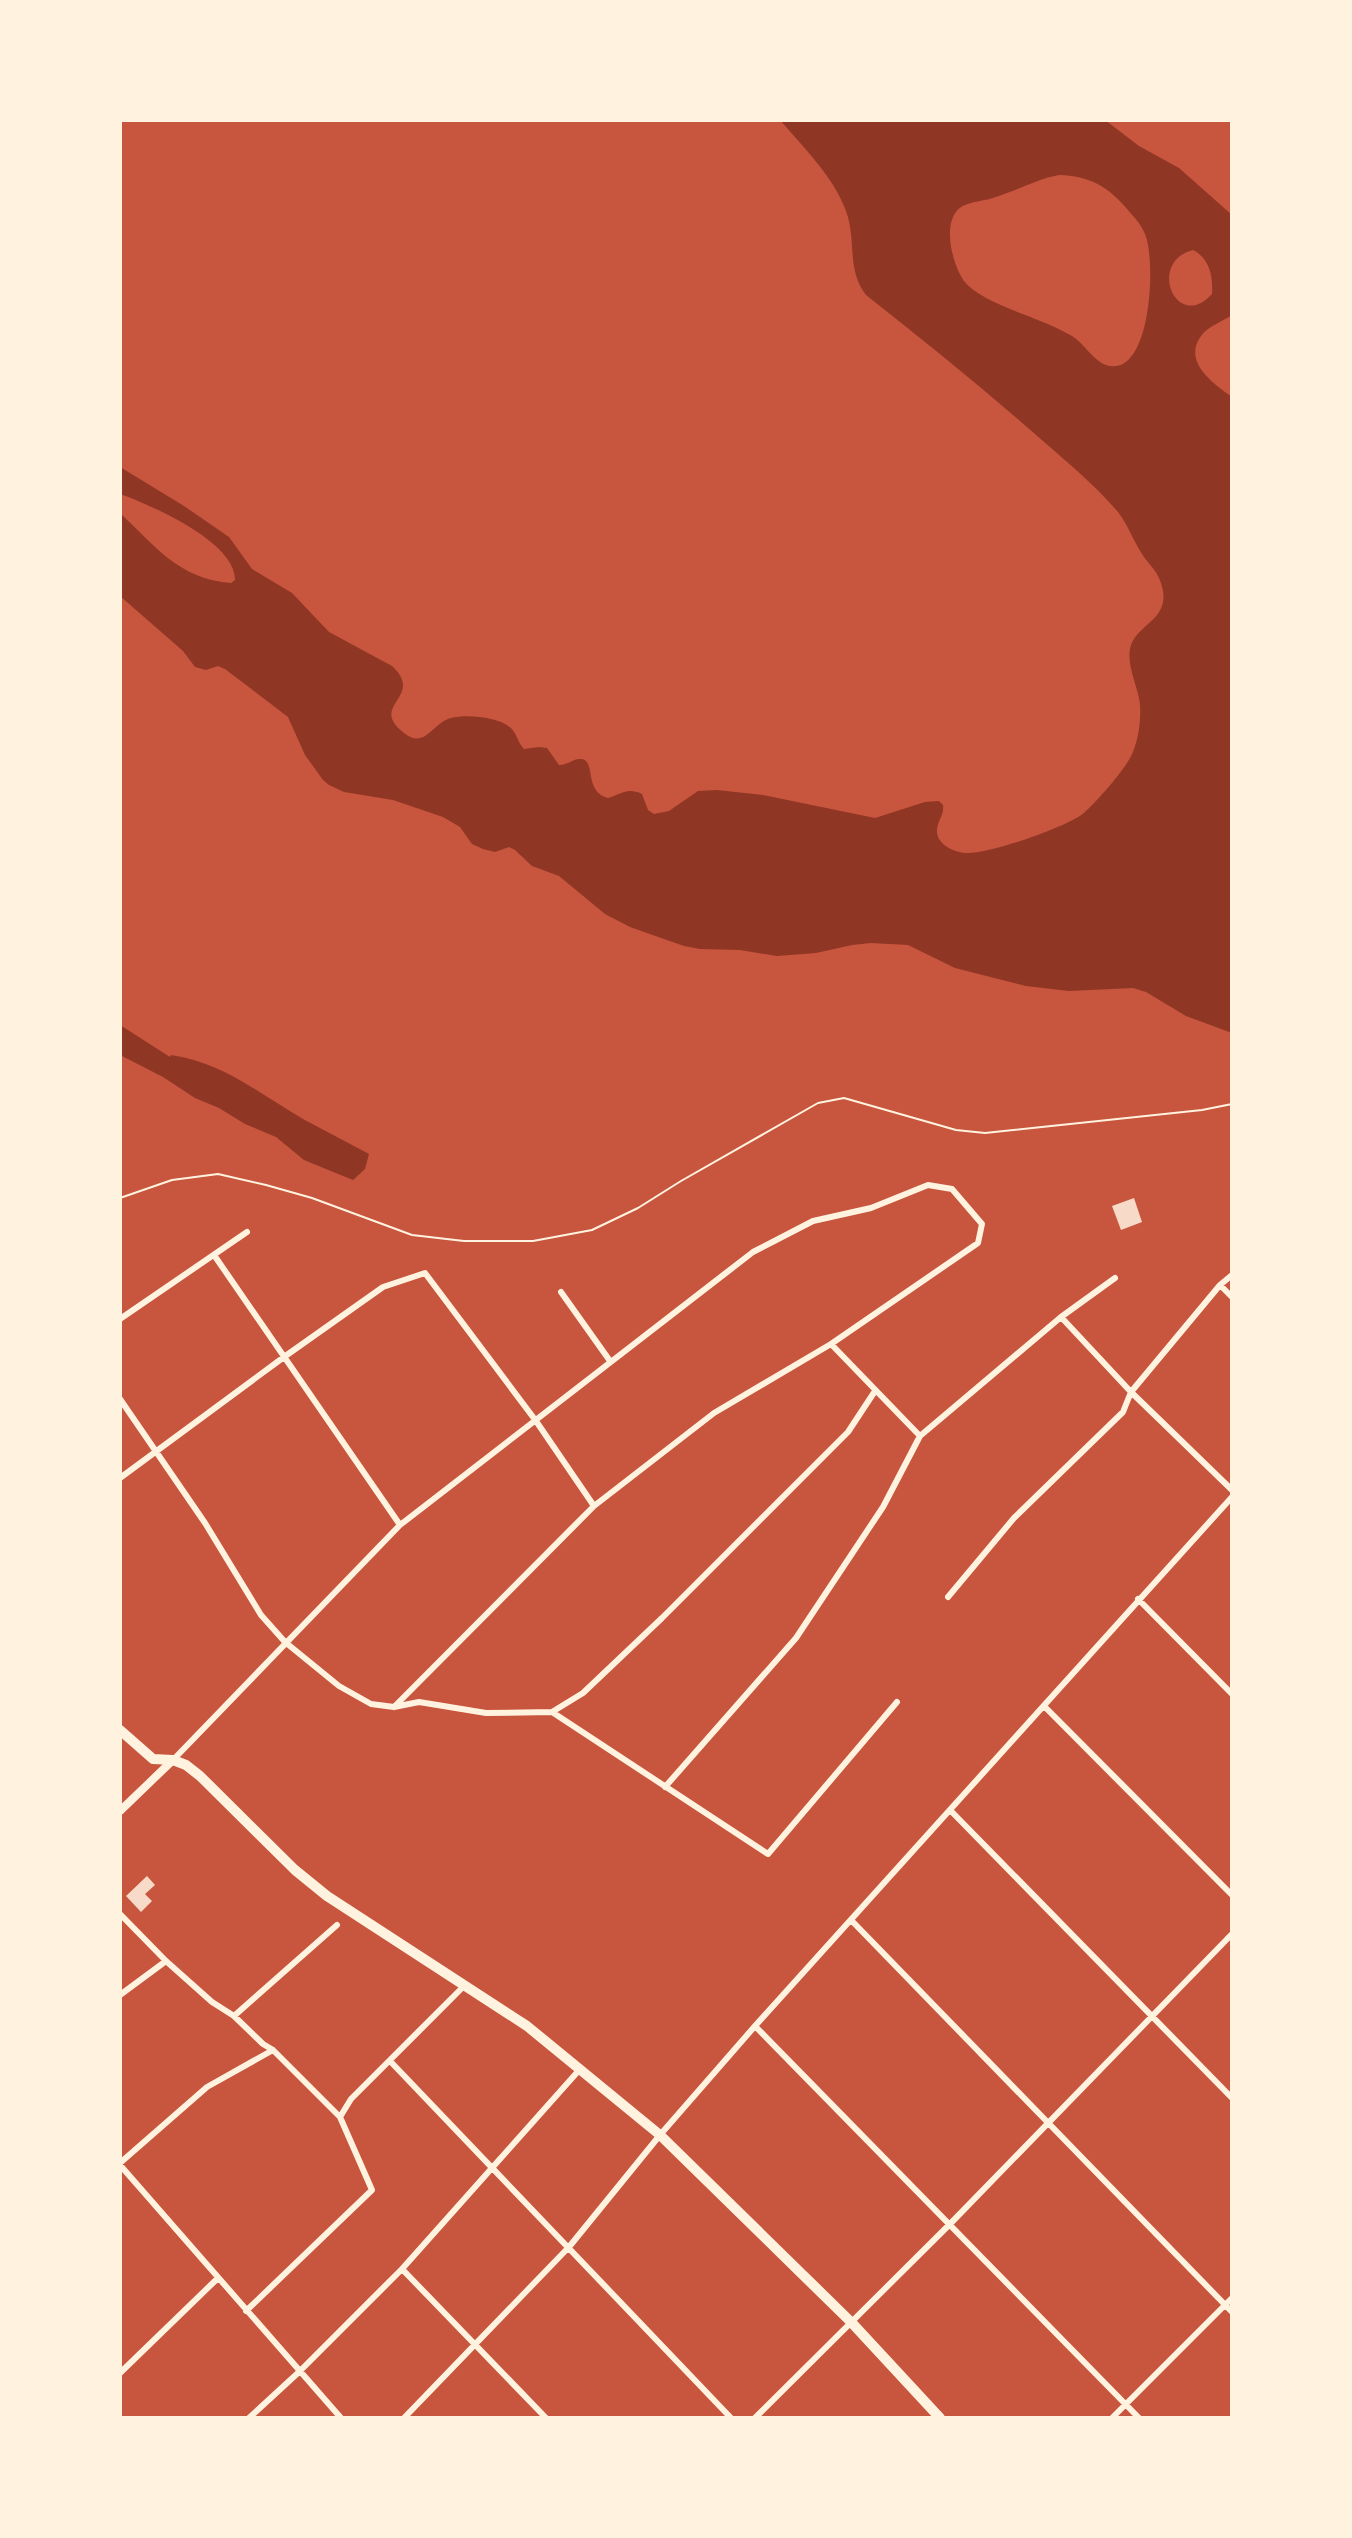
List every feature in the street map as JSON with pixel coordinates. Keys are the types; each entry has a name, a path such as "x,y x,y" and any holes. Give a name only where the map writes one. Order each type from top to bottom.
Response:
{"main road":[{"path":"120,1730 153,1759 173,1760 200,1776 295,1870 327,1896 527,2026 581,2068 660,2135 852,2323 940,2418"}],"street":[{"path":"120,1811 400,1525 753,1252 813,1221 871,1208 928,1185 952,1189 982,1224 978,1243 831,1344 714,1413 594,1506 394,1707"},
{"path":"120,1319 247,1232"},
{"path":"214,1255 400,1525"},
{"path":"120,1478 383,1287 425,1273 536,1421 594,1506"},
{"path":"948,1597 1014,1518 1123,1412 1131,1392 1220,1285 1232,1275"},
{"path":"665,1787 796,1638 883,1507 920,1436 1061,1317 1115,1278"},
{"path":"1220,1285 1232,1297"},
{"path":"561,1292 610,1361"},
{"path":"1061,1317 1131,1392 1232,1490"},
{"path":"831,1344 920,1436"},
{"path":"120,1399 205,1523 261,1615 285,1642 339,1686 371,1704 394,1707 419,1702 486,1713 552,1712 583,1693 848,1432 875,1391"},
{"path":"404,2418 569,2247 660,2135 755,2026 1232,1497"},
{"path":"1138,1599 1232,1694"},
{"path":"552,1712 768,1854 897,1702"},
{"path":"1044,1706 1232,1895"},
{"path":"950,1810 1232,2098"},
{"path":"120,1914 212,2002 234,2016 273,2050 340,2117 372,2190 246,2311"},
{"path":"851,1920 1232,2312"},
{"path":"234,2016 337,1925"},
{"path":"755,2418 950,2224 1232,1934"},
{"path":"120,1995 166,1961"},
{"path":"340,2117 351,2099 465,1985"},
{"path":"755,2026 1139,2418"},
{"path":"273,2050 207,2087 120,2164 341,2418"},
{"path":"390,2061 731,2418"},
{"path":"249,2418 402,2269 581,2068"},
{"path":"402,2269 546,2418"},
{"path":"120,2373 218,2278"},
{"path":"1112,2418 1232,2298"}],"path":[{"path":"120,1198 172,1180 218,1174 312,1198 412,1235 464,1241 533,1241 592,1230 638,1208 818,1103 844,1098 956,1130 985,1133 1202,1110 1232,1104"}],"shaded area":[{"path":"780,120 1105,120 1139,146 1179,168 1232,215 1232,315 1201,336 1195,355 1203,371 1232,397 1232,1033 1186,1016 1146,992 1133,988 1069,991 1026,986 955,968 908,945 871,943 777,956 684,946 630,927 605,914 559,876 532,866 509,847 495,852 483,849 472,844 460,827 443,817 393,800 344,792 329,785 305,755 288,717 225,669 218,666 206,670 195,667 183,651 120,596 120,513 182,568 213,580 231,583 235,580 232,566 207,539 170,516 120,494 120,467 229,537 252,569 292,593 329,632 392,666 401,677 403,686 391,715 394,723 411,737 423,737 451,718 474,717 499,721 511,728 524,749 547,748 559,765 585,760 595,789 600,794 608,798 628,791 637,792 642,794 648,810 654,814 669,811 698,791 717,790 763,795 875,818 925,802 939,801 943,809 937,830 939,839 950,849 965,853 990,850 1026,839 1084,813 1118,775 1135,746 1140,704 1131,667 1131,645 1160,610 1163,591 1159,578 1118,512 1091,484 978,385 866,295 856,275 849,222 841,198 826,174","holes":["1059,175 1089,180 1105,188 1120,201 1145,234 1150,266 1147,312 1135,352 1124,363 1105,364 1072,336 982,296 964,281 956,264 950,232 951,222 961,207","1193,250 1203,258 1209,269 1212,294 1199,304 1188,305 1178,300 1169,279 1171,267 1179,257"]},
{"path":"120,1025 170,1057 190,1059 224,1072 369,1154 365,1169 353,1180 304,1160 276,1137 195,1098 120,1055"}],"building":[{"path":"1134,1198 1142,1222 1121,1230 1112,1206"},
{"path":"147,1876 155,1885 145,1894 152,1901 141,1912 126,1896"}]}
